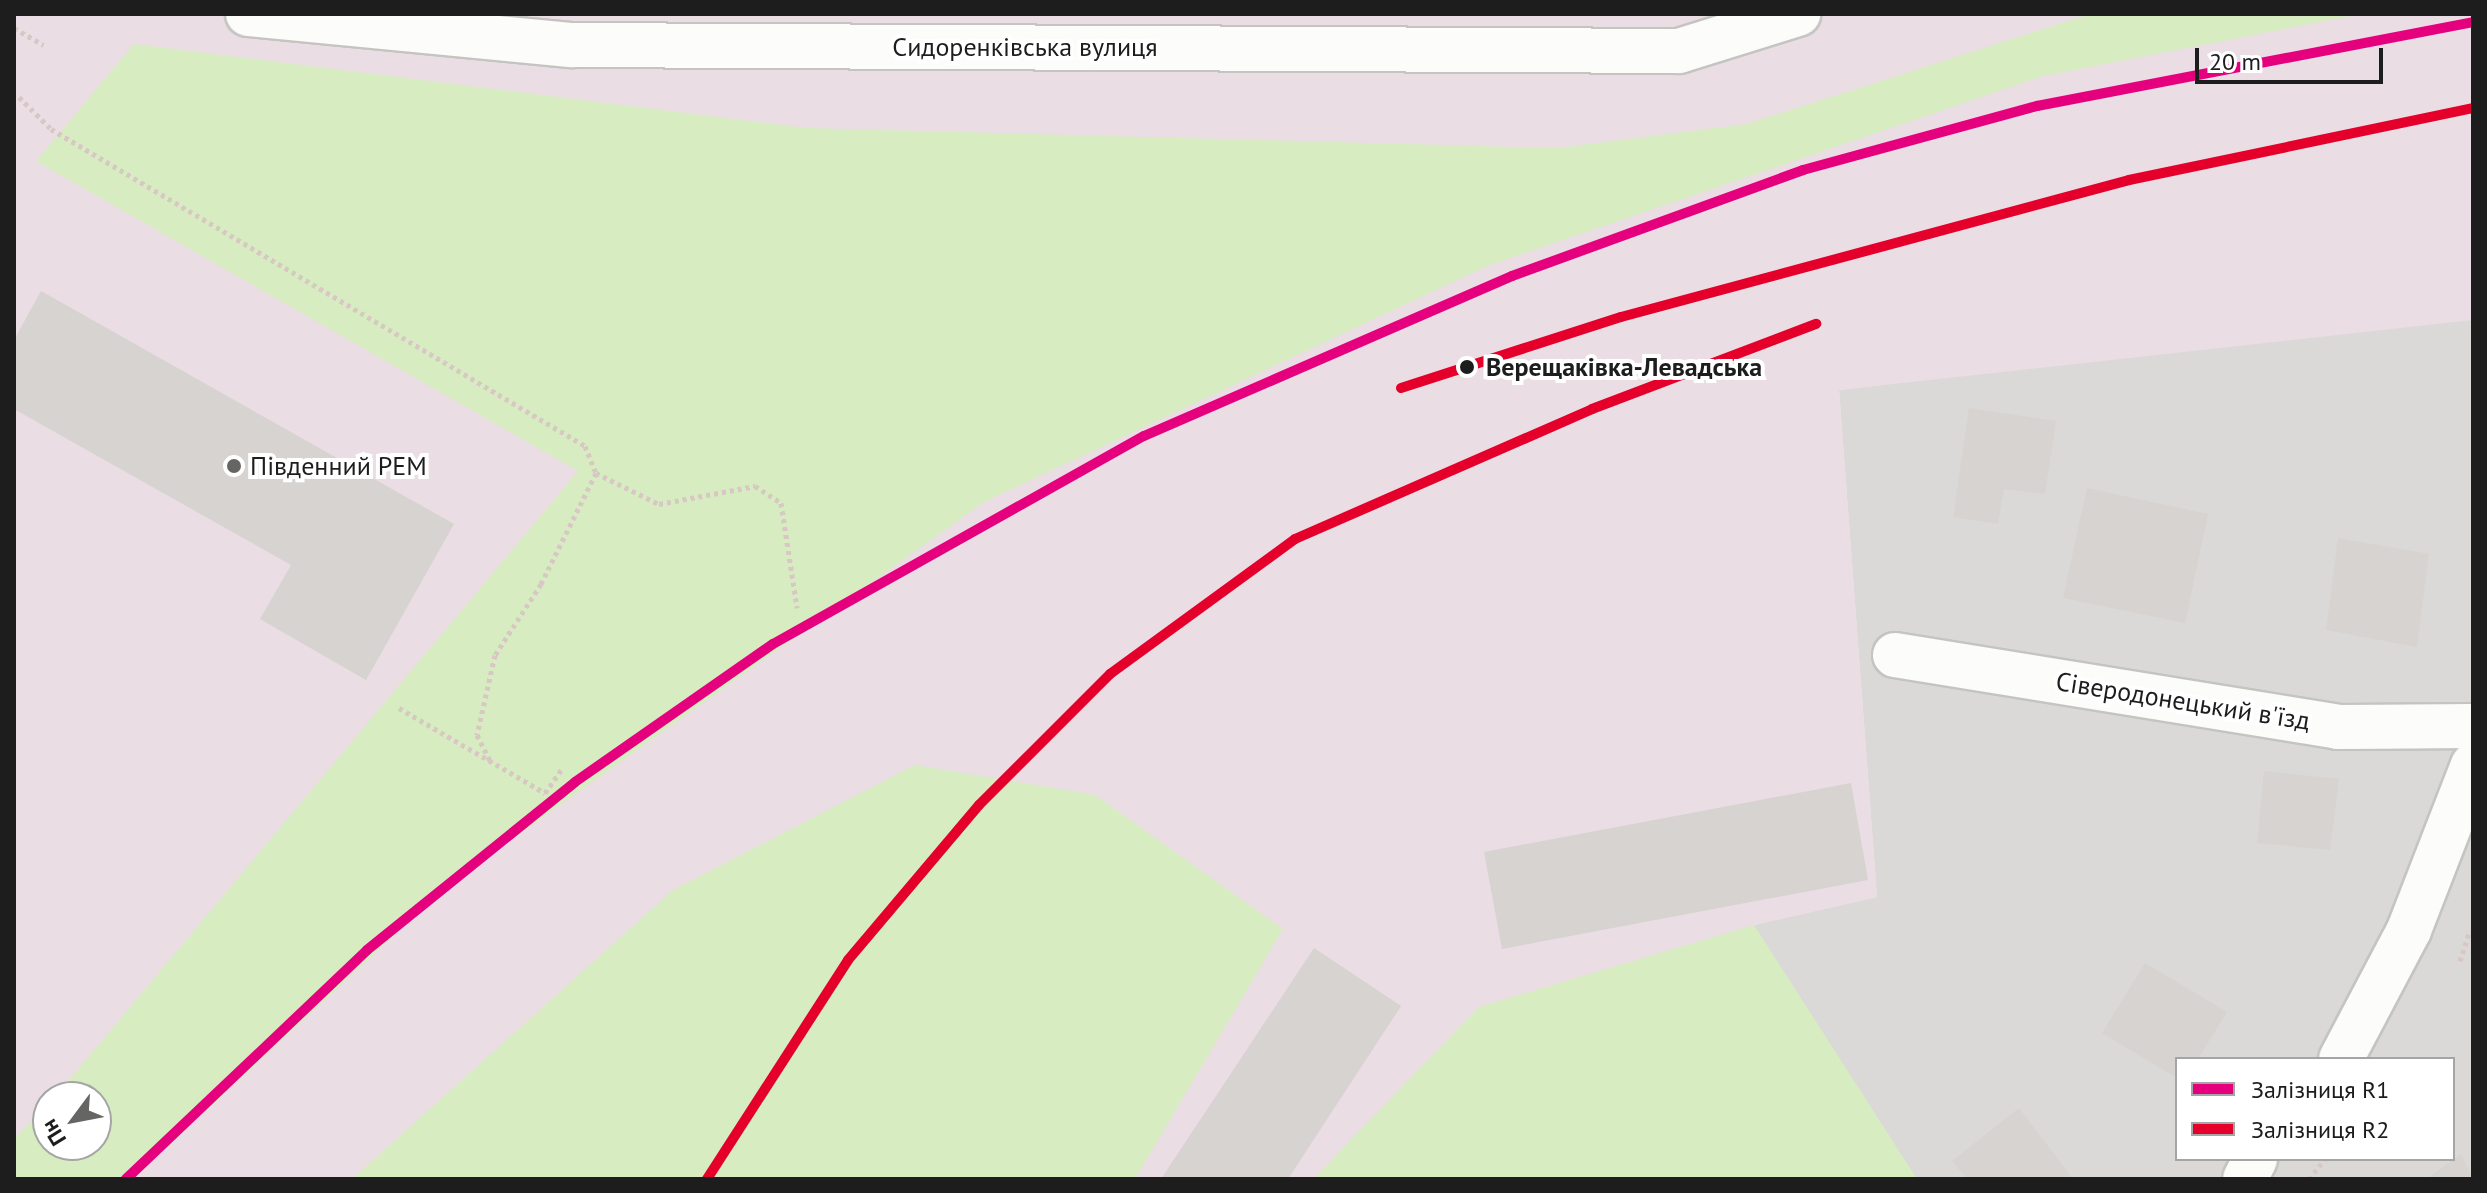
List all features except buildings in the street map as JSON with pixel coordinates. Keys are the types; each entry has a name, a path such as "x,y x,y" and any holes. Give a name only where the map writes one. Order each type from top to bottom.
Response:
{"street":[{"name":"Сидоренківська вулиця","path":"248,14 572,45 1664,51 1798,14"},
{"name":"Сіверодонецький в'їзд","path":"1895,655 2338,727 2473,726"},
{"path":"2342,1057 2409,930 2473,765"},
{"path":"2245,1179 2254,1161"}],"path":[{"path":"14,28 44,45"},
{"path":"19,97 64,137 585,446 596,473 659,504 755,486 781,503 797,608"},
{"path":"490,761 477,735 495,655 541,584 596,473"},
{"path":"399,708 545,793 563,767"},
{"path":"2309,1179 2323,1161"}],"shaded area":[{"path":"14,14 2473,14 2473,320 1839,390 1877,897 1754,925 1855,1179 14,1179"},
{"path":"2473,314 2473,1179 1855,1179 1754,925 1877,897 1839,390"}],"green space":[{"path":"2090,14 2361,14 2043,76 1487,266 984,502 448,885 133,1179 14,1179 14,1139 32,1120 32,1161 112,1161 112,1081 68,1081 578,471 36,161 134,44 807,128 1558,148 1747,124"},
{"path":"915,765 1095,795 1283,929 1135,1179 352,1179 673,890"},
{"path":"1754,925 1917,1179 1313,1179 1479,1007"}],"rail line":[{"name":"R1","path":"126,1179 367,950 575,782 773,644 1144,436 1512,276 1803,170 2037,106 2473,22"},
{"name":"R2","path":"1401,388 1621,317 2129,180 2473,108"},
{"name":"R2","path":"707,1179 848,960 979,805 1110,674 1295,539 1592,409 1816,324"}],"place":[{"name":"Верещаківка-Левадська","path":"1467,367"},
{"name":"Південний РЕМ","path":"234,466"}]}
